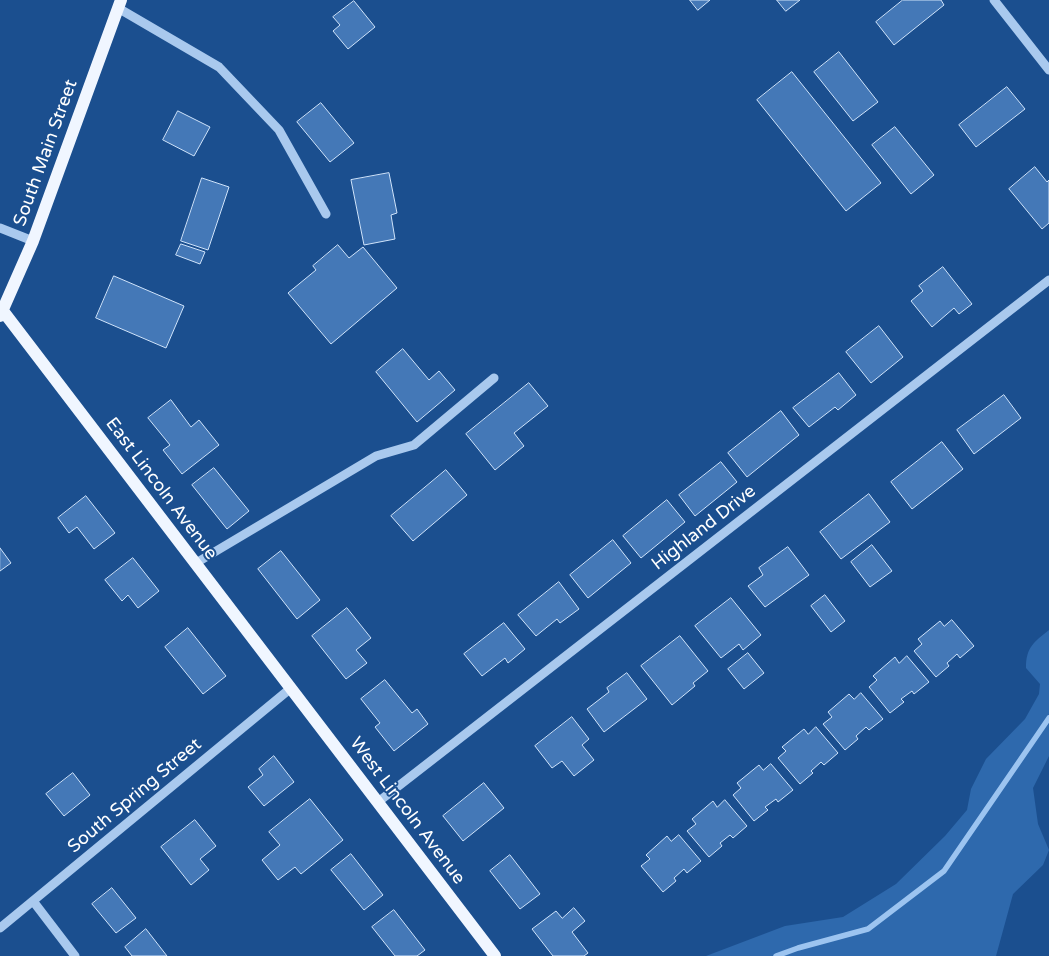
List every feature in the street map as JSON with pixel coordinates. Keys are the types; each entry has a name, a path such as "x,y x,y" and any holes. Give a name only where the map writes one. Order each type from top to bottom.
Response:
{"main road":[{"name":"South Main Street","path":"1,313 33,241 120,4"},
{"name":"East Lincoln Avenue","path":"1,313 291,688"},
{"name":"West Lincoln Avenue","path":"291,688 495,956"}],"street":[{"path":"994,0 1049,70"},
{"path":"120,4 219,67 279,130 326,214"},
{"path":"0,228 33,241"},
{"name":"Highland Drive","path":"378,802 1049,280"},
{"path":"196,563 376,456 414,446 494,378"},
{"name":"South Spring Street","path":"0,928 291,688"},
{"path":"33,901 75,956"}],"shaded area":[{"path":"1049,630 1049,756 1033,788 1038,824 1049,850 1043,865 1013,894 996,956 706,956 785,926 843,917 896,884 945,836 967,810 971,789 986,759 1025,719 1039,694 1040,684 1026,668 1027,655 1035,642"}],"building":[{"path":"690,0 710,0 698,10"},
{"path":"777,0 800,0 786,11"},
{"path":"903,0 941,0 944,5 894,45 876,22"},
{"path":"354,1 375,27 348,49 333,31 340,25 333,17"},
{"path":"839,52 878,102 853,121 814,72"},
{"path":"792,72 881,183 846,211 757,100"},
{"path":"1007,87 1025,109 976,147 959,125"},
{"path":"321,103 354,143 330,162 297,122"},
{"path":"178,111 210,127 194,156 163,140"},
{"path":"895,127 934,175 911,194 872,145"},
{"path":"1035,167 1047,182 1049,180 1049,223 1042,229 1009,189"},
{"path":"389,173 397,213 391,215 395,239 364,245 351,180"},
{"path":"202,178 229,187 208,250 181,241"},
{"path":"181,244 205,252 200,264 176,255"},
{"path":"338,245 349,258 363,247 397,288 331,344 288,293 316,270 313,266"},
{"path":"943,267 972,304 959,314 954,308 932,327 911,301 923,291 919,286"},
{"path":"114,276 184,306 166,348 96,318"},
{"path":"879,326 903,357 871,383 846,352"},
{"path":"403,349 429,380 439,371 455,390 417,422 376,372"},
{"path":"839,373 856,395 838,410 835,407 809,427 793,408"},
{"path":"529,383 548,406 514,433 524,446 495,470 466,434"},
{"path":"1004,395 1021,418 974,454 957,430"},
{"path":"171,400 191,427 199,420 219,445 182,474 163,450 170,445 148,418"},
{"path":"781,411 799,435 747,477 728,453"},
{"path":"942,442 963,469 912,509 891,482"},
{"path":"721,462 737,482 695,516 679,495"},
{"path":"214,468 249,511 227,529 192,485"},
{"path":"446,470 467,495 413,541 391,516"},
{"path":"869,494 890,522 841,559 820,532"},
{"path":"86,496 115,533 94,549 77,527 69,533 58,518"},
{"path":"667,500 685,522 641,558 623,536"},
{"path":"613,540 631,563 588,598 570,575"},
{"path":"872,545 892,571 870,587 851,562"},
{"path":"788,547 809,575 765,607 748,586 763,575 759,568"},
{"path":"0,548 11,563 0,571"},
{"path":"281,551 320,600 297,619 258,569"},
{"path":"133,558 159,591 138,608 128,595 122,601 105,580"},
{"path":"559,582 579,609 560,623 557,619 536,636 518,615"},
{"path":"825,595 845,621 831,632 811,606"},
{"path":"731,598 761,635 743,650 739,644 721,658 695,626"},
{"path":"347,608 371,638 356,650 367,663 346,679 312,636"},
{"path":"952,620 974,646 960,658 957,654 947,663 949,666 936,677 914,651 922,644 918,639 940,621 944,626"},
{"path":"504,623 525,649 508,663 505,658 482,676 464,654"},
{"path":"188,628 226,676 203,694 165,647"},
{"path":"680,636 708,671 693,683 695,686 672,705 641,666"},
{"path":"748,653 764,673 744,689 728,669"},
{"path":"907,656 929,682 914,694 912,691 901,699 904,702 890,713 869,687 877,680 873,676 895,657 899,663"},
{"path":"627,673 647,699 604,732 587,709 609,692 607,688"},
{"path":"385,680 412,713 417,709 428,724 394,751 375,727 380,723 361,699"},
{"path":"861,693 883,719 869,730 866,727 856,736 858,739 845,750 823,724 832,717 828,712 849,694 854,699"},
{"path":"572,717 589,739 582,745 594,760 574,776 562,761 552,768 535,746"},
{"path":"816,727 838,753 824,765 821,762 811,771 813,773 800,784 778,758 786,751 782,747 804,729 808,734"},
{"path":"274,756 294,782 264,806 248,787 263,775 259,769"},
{"path":"771,764 793,790 778,802 776,799 765,807 768,810 754,821 733,795 741,788 737,783 759,765 763,770"},
{"path":"73,773 90,795 64,816 46,794"},
{"path":"484,783 504,808 463,841 443,816"},
{"path":"310,799 343,840 301,874 295,867 278,880 262,860 280,845 269,832"},
{"path":"725,800 747,826 733,838 730,835 720,843 722,846 709,857 687,831 696,824 692,819 713,801 717,807"},
{"path":"195,820 216,846 200,859 209,870 191,885 161,847"},
{"path":"679,835 701,861 687,873 684,869 674,878 676,881 663,892 641,866 650,859 646,855 667,836 671,841"},
{"path":"351,854 383,895 364,910 331,870"},
{"path":"510,855 540,894 520,909 490,871"},
{"path":"112,888 136,918 116,933 92,904"},
{"path":"574,908 585,921 572,932 588,953 584,956 553,956 532,929 556,911 562,918"},
{"path":"394,910 425,950 417,956 395,956 372,927"},
{"path":"146,929 167,956 132,956 125,947"}],"waterway":[{"path":"776,956 868,929 944,871 1049,718"}]}
